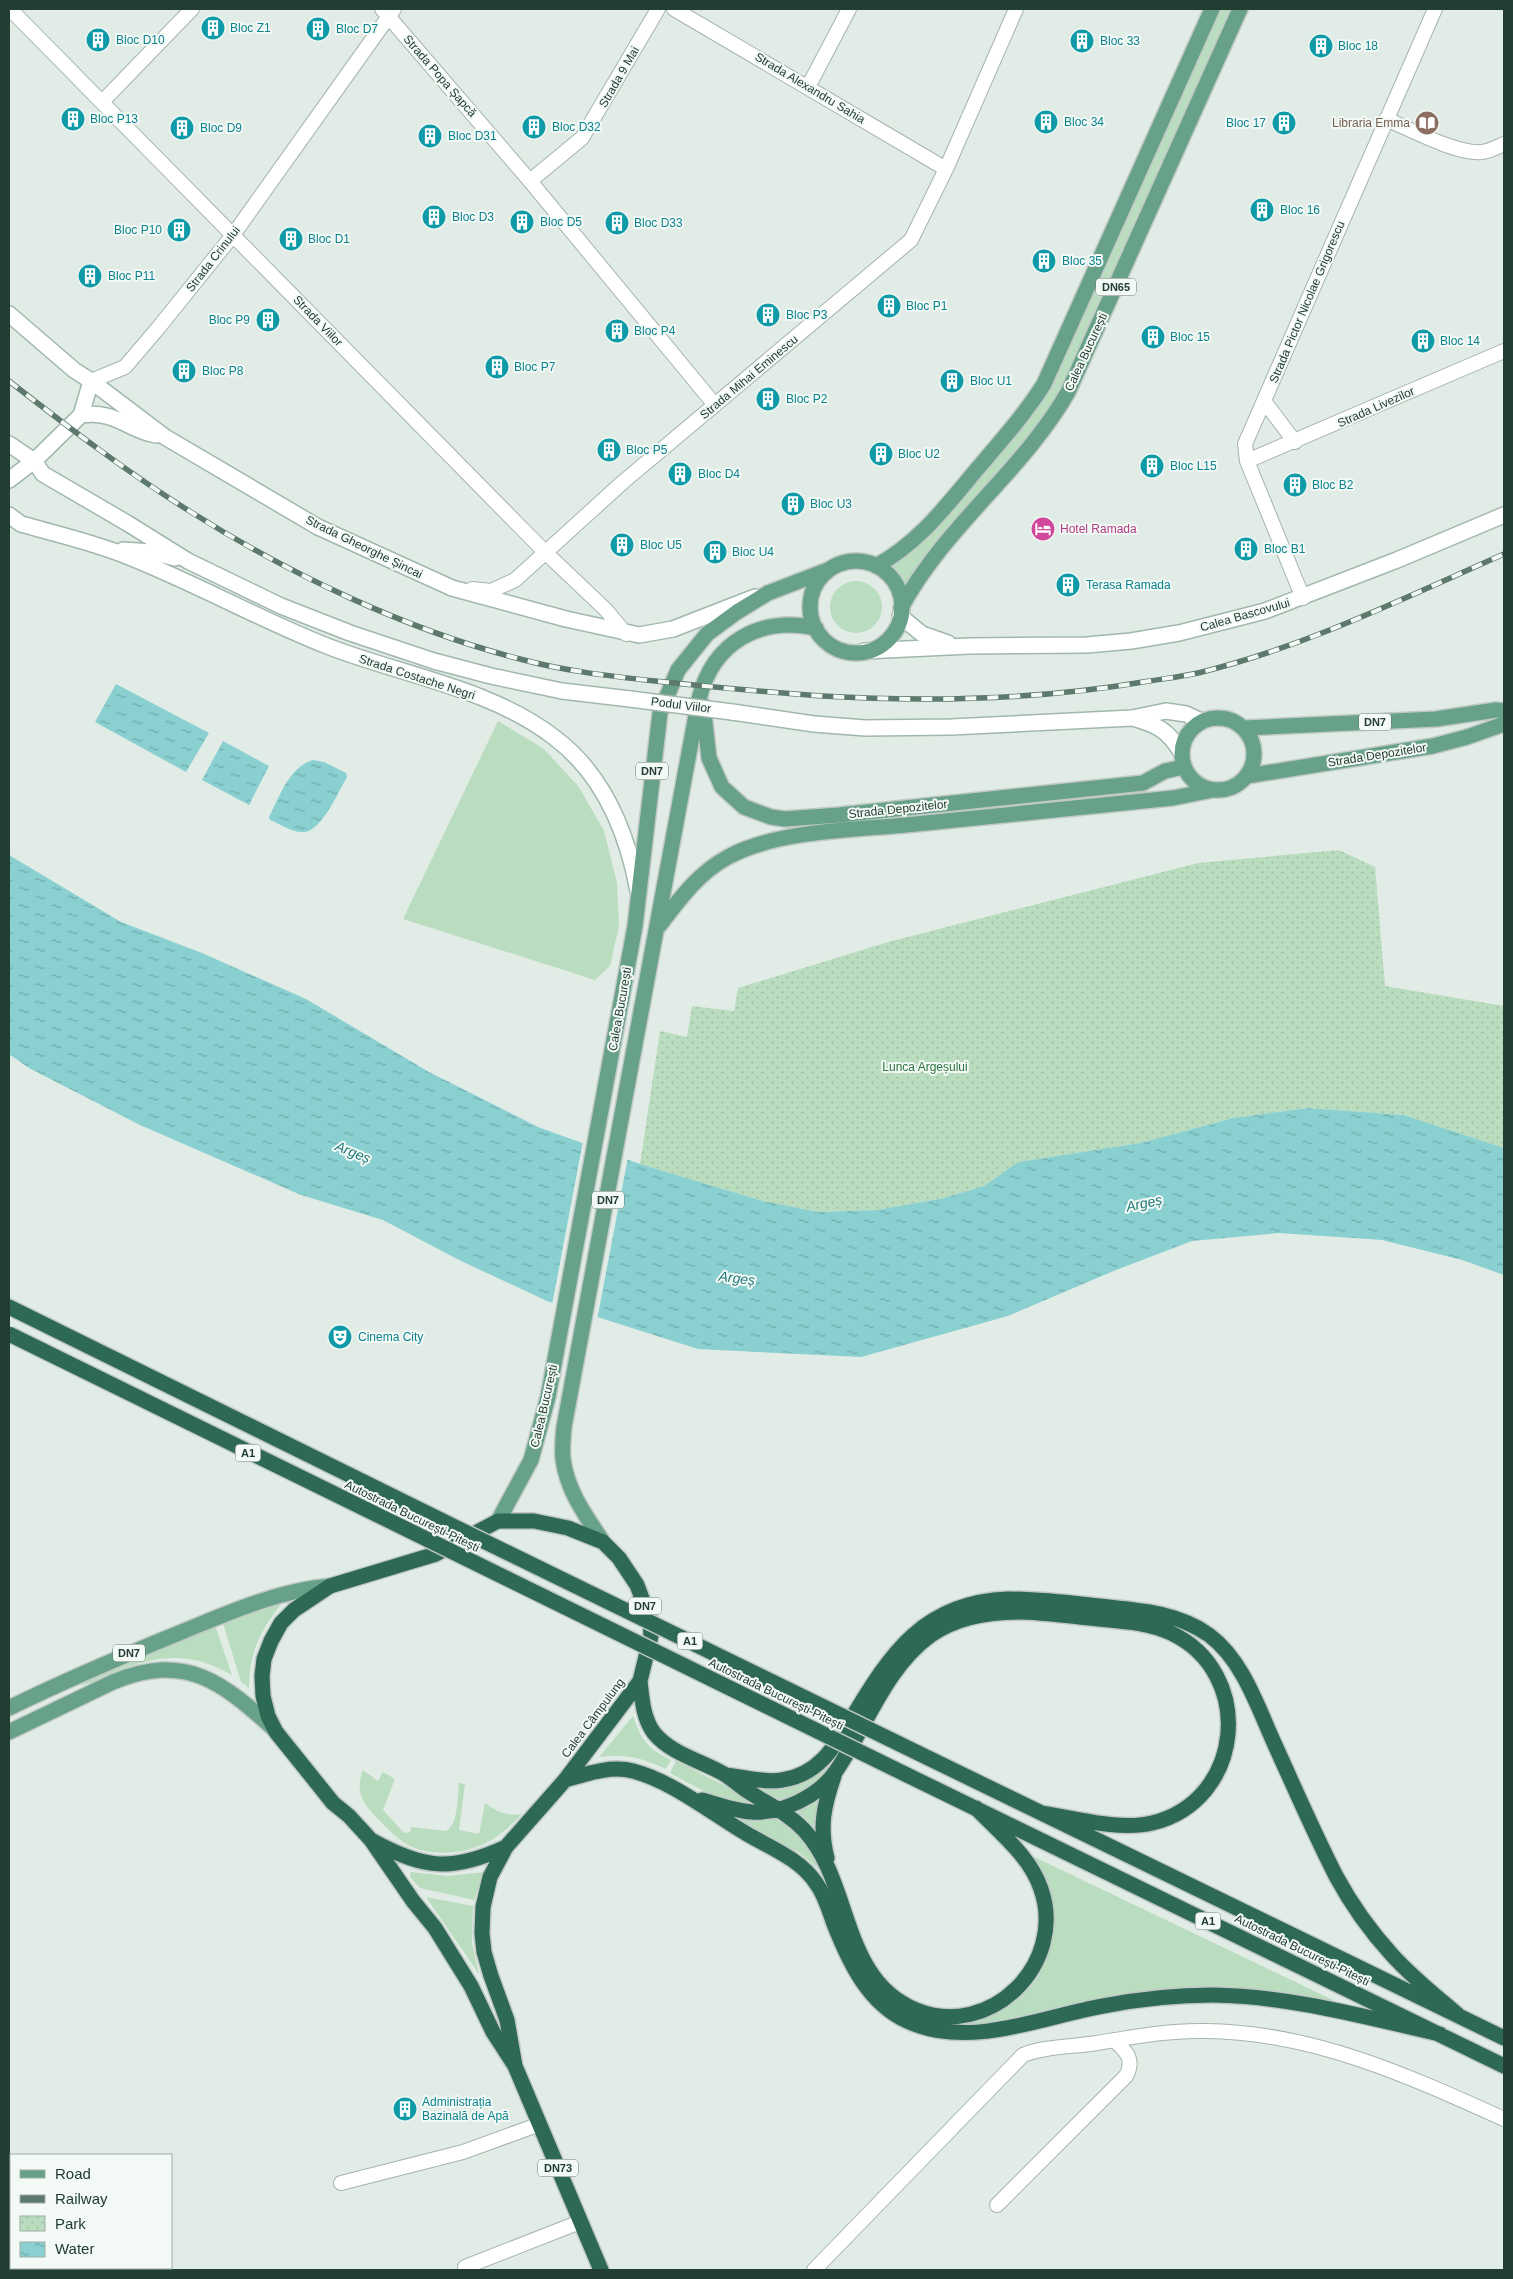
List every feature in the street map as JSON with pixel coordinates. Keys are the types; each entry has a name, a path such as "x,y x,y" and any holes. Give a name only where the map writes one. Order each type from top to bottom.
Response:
{"highway":[{"name":"Autostrada București-Pitești","path":"9,1307 1504,2038"},
{"name":"Autostrada București-Pitești","path":"9,1334 1504,2066"},
{"name":"Calea Câmpulung","path":"330,1586 436,1554 498,1521 534,1521 560,1526 603,1542 630,1572 644,1603 650,1620 652,1636 640,1681 565,1780 506,1847 490,1877 483,1907 482,1933 491,1976 507,2020 515,2066"},
{"name":"DN7","path":"276,1732 268,1716 263,1696 263,1667 271,1641 281,1623 294,1610 330,1586"},
{"path":"726,1774 768,1781 783,1780 812,1769 825,1760 836,1745 876,1677 900,1647 926,1623 961,1607 990,1601 1024,1600 1132,1610 1171,1616 1209,1635 1220,1644 1231,1658 1252,1694 1337,1877 1356,1909 1394,1958 1458,2015"},
{"path":"976,1808 1015,1848 1034,1871 1042,1890 1047,1919 1043,1946 1030,1973 1019,1988 990,2008 954,2016 936,2015 916,2010 893,1997 877,1982 861,1956 832,1876 824,1845 823,1812 835,1773 892,1676 909,1655 932,1635 966,1619 992,1614 1018,1612 1135,1623 1173,1633 1197,1652 1210,1666 1220,1684 1228,1710 1230,1730 1226,1753 1216,1775 1202,1794 1186,1808 1150,1824 1124,1826 1041,1813"},
{"path":"640,1681 646,1718 654,1733 665,1743 726,1774 743,1788 779,1809 803,1830 817,1847 832,1876"},
{"name":"Calea Câmpulung","path":"276,1732 333,1803 349,1816 371,1840 413,1901 435,1928 480,2003 493,2032 515,2066 601,2270"},
{"path":"565,1780 608,1770 634,1771 680,1792 733,1809 753,1812 779,1809 801,1801 835,1773"},
{"path":"680,1792 748,1835 790,1858 809,1874 823,1893 848,1957 860,1979 882,2005 896,2016 921,2026 953,2033 975,2032 1118,2004 1182,1996 1213,1995 1264,1998 1306,2004 1440,2034"},
{"name":"DN7","path":"371,1840 402,1857 421,1862 443,1864 476,1860 506,1847"}],"main road":[{"name":"Calea București","path":"876,566 904,549 931,524 1027,409 1044,384 1212,9"},
{"name":"Calea București","path":"901,612 918,578 1058,411 1240,9"},
{"name":"Strada Gheorghe Șincai","path":"9,314 74,370 92,381 165,437 318,526 452,588 626,634 639,635 673,629 768,593"},
{"path":"9,480 34,461 81,415 92,381"},
{"path":"81,415 95,413 104,415 120,420 146,433 165,437"},
{"name":"Strada Costache Negri","path":"9,444 34,461 43,474 188,561 315,620 434,661 562,691 630,699"},
{"name":"Strada Costache Negri","path":"9,515 21,524 109,549 177,578 274,625 373,663 504,707 541,728 581,761 600,787 616,815 625,839 638,894"},
{"name":"Calea Bascovului","path":"864,652 970,646 1087,644 1130,641 1179,633 1231,621 1303,598 1504,515"},
{"name":"Strada Costache Negri","path":"109,549 151,552 188,561"},
{"name":"DN7","path":"828,570 852,561 876,566 888,574 896,584 901,612"},
{"name":"Calea București","path":"498,1521 531,1460 548,1397 623,995 638,894 656,732 660,713 678,670 707,634 728,617 768,593 828,570"},
{"path":"828,570 817,582 811,597 810,613 816,628 826,641 840,649 864,652 888,639 898,625 901,612"},
{"name":"Calea Bascovului","path":"901,612 922,634 934,639 970,646"},
{"name":"Calea București","path":"603,1542 582,1511 566,1476 562,1457 564,1427 702,686 715,662 725,649 740,638 752,632 783,624 816,628"},
{"name":"Strada Depozitelor","path":"702,686 708,751 722,787 744,807 771,817 785,819 839,815 1076,792 1143,783 1182,760"},
{"name":"Podul Viilor","path":"630,699 814,724 865,728 951,727 1132,718"},
{"name":"DN7","path":"1202,721 1213,717 1224,717 1235,721 1244,728 1436,719 1496,710 1504,711"},
{"path":"1132,718 1174,712 1202,721"},
{"path":"1132,718 1154,724 1165,731 1173,739 1182,760 1195,782 1213,790"},
{"path":"1182,760 1187,734 1202,721"},
{"name":"Strada Depozitelor","path":"1247,776 1433,746 1504,724"},
{"path":"1244,728 1254,746 1254,757 1247,776"},
{"name":"DN7","path":"1213,790 1232,788 1247,776"},
{"name":"Strada Depozitelor","path":"658,928 686,892 705,872 726,858 759,844 782,839 856,830 1173,798 1213,790"},
{"name":"DN7","path":"11,1707 133,1652 282,1593 330,1586"},
{"name":"DN7","path":"9,1732 130,1675 154,1670 174,1670 200,1676 226,1689 242,1700 276,1732"}],"street":[{"name":"Strada Viilor","path":"10,9 545,552 606,610 626,634"},
{"path":"102,102 192,9"},
{"name":"Strada 9 Mai","path":"530,181 582,138 658,9"},
{"name":"Strada Alexandru Sahia","path":"674,9 808,86 946,169"},
{"path":"808,86 849,9"},
{"name":"Strada Mihai Eminescu","path":"452,588 491,590 504,587 515,580 623,482 911,240 946,169 1016,9"},
{"name":"Strada Pictor Nicolae Grigorescu","path":"1303,598 1247,461 1245,444 1386,119 1436,9"},
{"name":"Strada Popa Șapcă","path":"389,12 716,405"},
{"name":"Strada Crinului","path":"92,381 125,367 233,235 389,12"},
{"path":"1386,119 1458,149 1485,152 1504,144"},
{"name":"Strada Livezilor","path":"1247,461 1504,351"},
{"path":"1264,401 1295,442"},
{"path":"814,2270 1023,2055 1038,2049 1080,2046 1162,2032 1206,2030 1246,2033 1306,2044 1359,2057 1504,2119"},
{"path":"997,2205 1126,2076 1131,2067 1130,2057 1114,2040"},
{"path":"341,2183 463,2152 540,2124"},
{"path":"465,2267 580,2222"}],"green space":[{"path":"1212,9 1240,9 1068,392 901,608 895,584 883,570 1027,409"},
{"path":"851,581 861,581 871,585 878,592 882,607 878,622 871,629 861,633 851,633 841,629 834,622 830,612 830,602 834,592 841,585"},
{"path":"498,721 544,749 579,787 604,831 617,883 619,926 610,966 595,980 403,919"},
{"name":"Lunca Argeșului","path":"1339,850 1375,867 1385,986 1504,1006 1504,1148 1404,1115 1307,1108 1233,1118 1140,1143 1018,1162 984,1186 944,1198 877,1210 820,1212 763,1201 640,1164 660,1031 687,1037 692,1006 734,1011 738,988 888,942 1198,863"},
{"path":"285,1599 258,1640 251,1662 249,1688 241,1682 223,1623"},
{"path":"215,1625 232,1675 203,1662 176,1658 147,1661 132,1665 81,1685 81,1682"},
{"path":"633,1716 639,1732 650,1747 671,1760 666,1769 633,1757 599,1757"},
{"path":"676,1761 759,1803 747,1803 724,1798 691,1784 670,1773"},
{"path":"833,1764 818,1781 785,1802 748,1783 800,1783"},
{"path":"363,1770 378,1781 383,1772 395,1779 383,1810 404,1833 410,1832 411,1827 446,1831 455,1816 459,1783 465,1784 459,1830 479,1834 485,1803 502,1813 522,1814 496,1837 468,1850 437,1853 417,1849 395,1836 367,1807 360,1790"},
{"path":"823,1794 819,1834 803,1816 793,1810"},
{"path":"781,1815 801,1833 825,1875 800,1853 731,1816"},
{"path":"1026,1853 1333,2000 1331,2005 1272,1995 1073,2006 963,2027 959,2026 959,2023 990,2013 1017,1999 1038,1977 1045,1963 1052,1925"},
{"path":"411,1872 448,1876 485,1872 474,1900 420,1888 410,1877"},
{"path":"426,1897 473,1906 472,1943 479,1974"}],"water":[{"path":"116,684 209,733 186,772 95,722"},
{"path":"223,741 269,766 249,805 202,780"},
{"path":"313,760 324,762 346,773 347,777 323,818 311,830 304,832 291,830 270,820 269,817 291,776 298,769"},
{"name":"Argeș","path":"9,855 121,922 202,953 306,999 429,1072 538,1127 640,1164 763,1201 819,1212 877,1210 944,1198 984,1186 1018,1162 1140,1143 1233,1118 1307,1108 1404,1115 1504,1148 1504,1275 1462,1260 1382,1240 1279,1233 1192,1241 1116,1270 1008,1316 861,1357 698,1349 547,1301 459,1260 383,1220 301,1195 140,1125 29,1068 9,1054"}],"pier":[{"path":"583,1141 628,1157 597,1320 552,1305"}],"railway":[{"path":"9,381 144,482 229,535 308,578 392,616 477,647 553,667 621,677 822,696 902,699 1023,696 1103,688 1198,673 1277,650 1354,620 1504,554"}],"place":[{"name":"Bloc Z1","path":"213,28"},
{"name":"Bloc D7","path":"318,29"},
{"name":"Bloc D10","path":"98,40"},
{"name":"Bloc 33","path":"1082,41"},
{"name":"Bloc 18","path":"1321,46"},
{"name":"Bloc P13","path":"73,119"},
{"name":"Bloc 34","path":"1046,122"},
{"name":"Bloc 17","path":"1284,123"},
{"name":"Libraria Emma","path":"1427,123"},
{"name":"Bloc D32","path":"534,127"},
{"name":"Bloc D9","path":"182,128"},
{"name":"Bloc D31","path":"430,136"},
{"name":"Bloc 16","path":"1262,210"},
{"name":"Bloc D3","path":"434,217"},
{"name":"Bloc D5","path":"522,222"},
{"name":"Bloc D33","path":"617,223"},
{"name":"Bloc P10","path":"179,230"},
{"name":"Bloc D1","path":"291,239"},
{"name":"Bloc 35","path":"1044,261"},
{"name":"Bloc P11","path":"90,276"},
{"name":"Bloc P1","path":"889,306"},
{"name":"Bloc P3","path":"768,315"},
{"name":"Bloc P9","path":"268,320"},
{"name":"Bloc P4","path":"617,331"},
{"name":"Bloc 15","path":"1153,337"},
{"name":"Bloc 14","path":"1423,341"},
{"name":"Bloc P7","path":"497,367"},
{"name":"Bloc P8","path":"184,371"},
{"name":"Bloc U1","path":"952,381"},
{"name":"Bloc P2","path":"768,399"},
{"name":"Bloc P5","path":"609,450"},
{"name":"Bloc U2","path":"881,454"},
{"name":"Bloc L15","path":"1152,466"},
{"name":"Bloc D4","path":"680,474"},
{"name":"Bloc B2","path":"1295,485"},
{"name":"Bloc U3","path":"793,504"},
{"name":"Hotel Ramada","path":"1043,529"},
{"name":"Bloc U5","path":"622,545"},
{"name":"Bloc B1","path":"1246,549"},
{"name":"Bloc U4","path":"715,552"},
{"name":"Terasa Ramada","path":"1068,585"},
{"name":"Cinema City","path":"340,1337"},
{"name":"Administrația Bazinală de Apă","path":"405,2109"}]}
